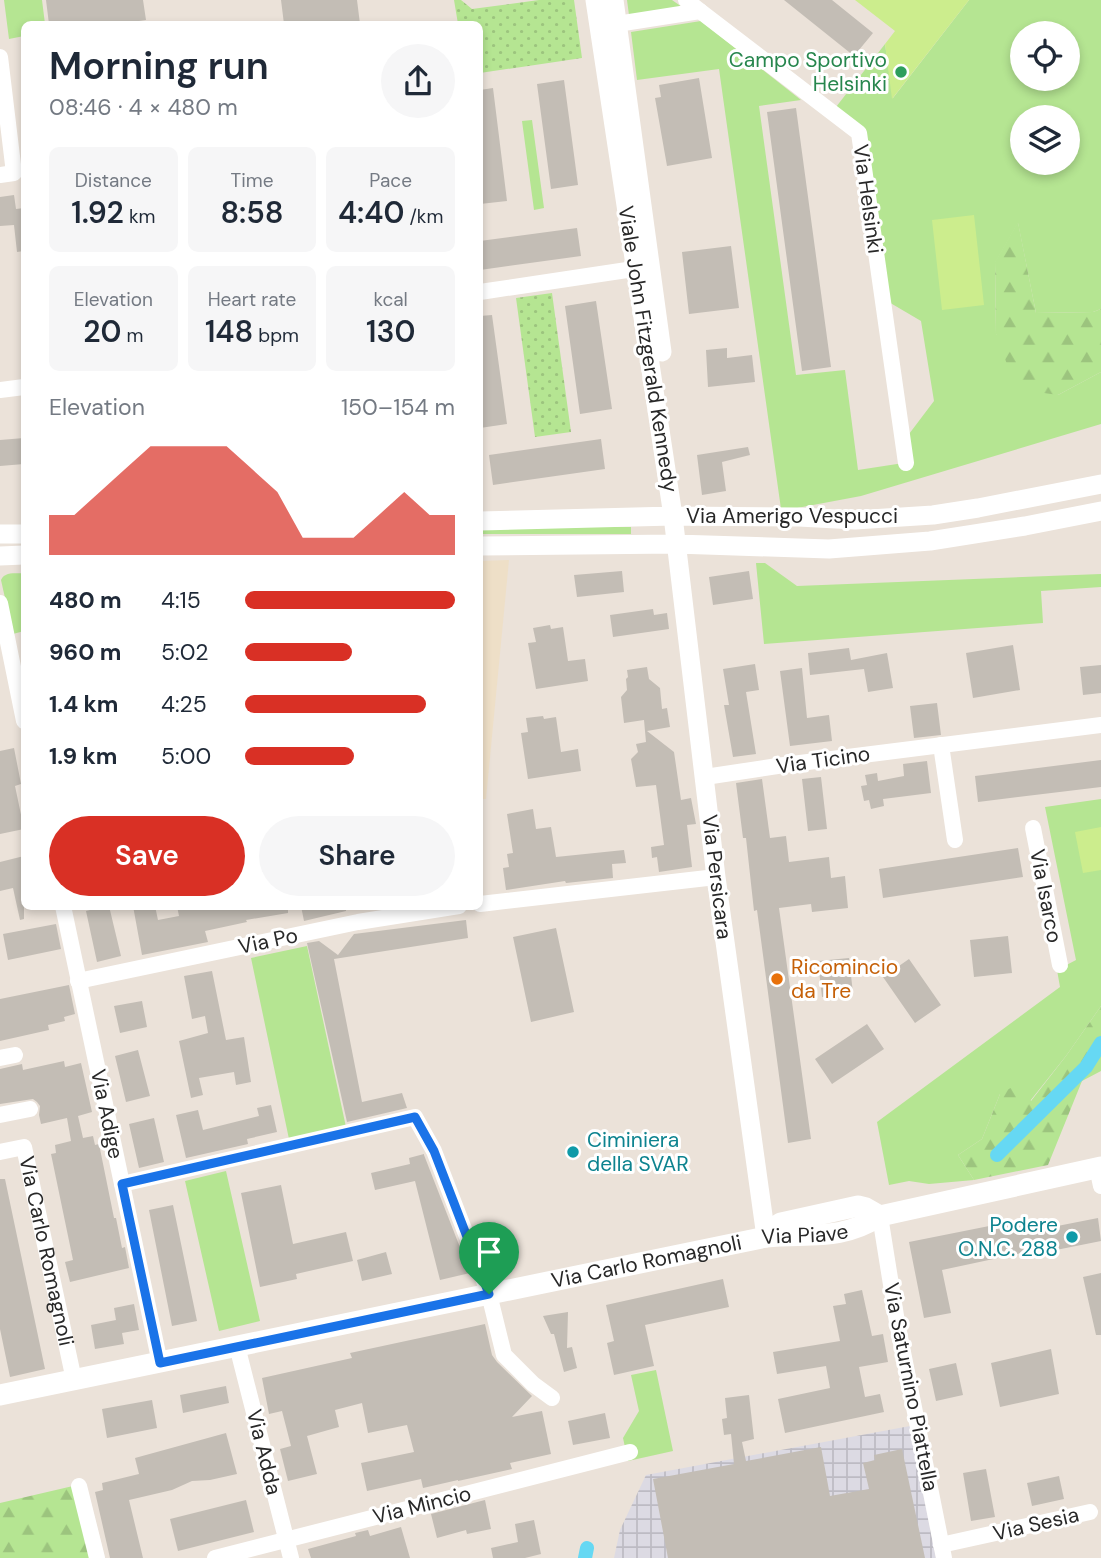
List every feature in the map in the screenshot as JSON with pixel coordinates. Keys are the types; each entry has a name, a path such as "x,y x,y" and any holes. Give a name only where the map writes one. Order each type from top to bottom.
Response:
{"main road":[{"name":"Via Piave","path":"766,1237 781,1223 858,1206 880,1216 1100,1173"},
{"name":"Via Carlo Romagnoli","path":"0,1395 766,1237"}],"street":[{"name":"Viale John Fitzgerald Kennedy","path":"595,0 643,267"},
{"name":"Viale John Fitzgerald Kennedy","path":"614,0 673,516"},
{"name":"Via Helsinki","path":"686,0 859,133 906,463"},
{"path":"617,24 700,11"},
{"path":"0,57 14,173 0,175"},
{"path":"483,292 643,267"},
{"path":"0,390 21,387"},
{"name":"Via Amerigo Vespucci","path":"483,521 673,516 855,520 933,515 1101,484"},
{"name":"Via Amerigo Vespucci","path":"483,546 676,544 829,549 977,535 1101,511"},
{"name":"Via Persicara","path":"673,516 716,877 766,1237"},
{"path":"0,534 21,534"},
{"path":"0,556 21,555"},
{"path":"0,603 11,644 21,703"},
{"name":"Via Ticino","path":"705,777 1101,725"},
{"path":"942,745 955,841"},
{"name":"Via Isarco","path":"1032,828 1060,965"},
{"path":"483,904 716,877"},
{"name":"Via Adige","path":"64,910 160,1363"},
{"name":"Via Po","path":"78,981 358,922 434,910"},
{"path":"0,1115 30,1109"},
{"path":"122,1184 415,1117 434,1151 489,1294 504,1355 533,1384 552,1398"},
{"name":"Via Carlo Romagnoli","path":"0,1152 24,1147 74,1380"},
{"name":"Via Saturnino Piattella","path":"880,1216 897,1322 942,1552"},
{"name":"Via Adda","path":"237,1346 291,1558"},
{"name":"Via Mincio","path":"215,1558 630,1452"},
{"path":"79,1486 97,1558"},
{"name":"Via Sesia","path":"942,1552 1090,1512"}],"shaded area":[{"path":"509,560 486,799 483,799 483,561"},
{"path":"910,1426 936,1558 614,1558 620,1530 646,1475"}],"green space":[{"path":"4,0 42,0 45,21 21,21 21,37 9,39"},
{"path":"454,0 461,0 472,9 539,0 574,0 582,58 483,73 483,21 458,21"},
{"path":"627,0 672,0 682,7 629,15"},
{"name":"Campo Sportivo Helsinki","path":"855,0 969,0 892,99 885,44 895,31"},
{"path":"969,0 1101,0 1101,309 1093,312 1036,313 1018,223 995,263 996,334 1058,395 1101,372 1101,424 861,496 781,509 719,69 637,80 631,32 701,21 801,100 759,106 796,375 845,370 858,470 910,462 906,438 934,401 921,321 887,301 865,130 836,107 885,44 893,98"},
{"path":"532,120 544,208 534,210 522,121"},
{"path":"974,215 984,305 942,310 932,220"},
{"path":"1018,222 1036,313 1093,312 1101,309 1101,372 1058,395 1016,389 996,334 995,262"},
{"path":"552,293 571,432 535,437 516,298"},
{"path":"483,527 631,527 631,534 483,534"},
{"path":"756,563 765,563 797,586 1101,574 1101,587 1041,591 1043,623 764,644"},
{"path":"21,573 21,632 13,634 1,580 8,574"},
{"path":"1101,799 1101,1006 1030,1101 1000,1094 982,1139 958,1155 974,1180 929,1184 909,1181 889,1185 877,1122 1060,987 1057,970 1076,960 1045,807"},
{"path":"1101,827 1101,870 1083,873 1075,832"},
{"path":"307,946 346,1127 289,1139 251,958"},
{"path":"1101,1006 1101,1071 1082,1081 1048,1165 974,1180 958,1155 982,1139 1000,1094 1021,1082 1031,1101"},
{"path":"226,1171 260,1321 219,1331 185,1181"},
{"path":"656,1370 673,1451 628,1461 623,1438 639,1411 631,1375"},
{"path":"73,1486 90,1558 0,1558 0,1503"}],"building":[{"path":"46,0 143,0 146,20 139,21 49,21"},
{"path":"281,0 357,0 360,21 284,21"},
{"path":"784,0 832,0 873,33 854,56"},
{"path":"699,78 712,158 667,166 655,98 661,97 659,85"},
{"path":"564,80 578,185 551,189 537,84"},
{"path":"493,88 507,201 483,204 483,90"},
{"path":"796,108 831,367 802,371 767,112"},
{"path":"14,195 16,209 21,208 21,251 17,252 14,225 0,226 0,197"},
{"path":"577,228 581,256 483,270 483,241"},
{"path":"731,246 739,308 689,314 682,252"},
{"path":"596,301 612,409 580,414 565,306"},
{"path":"492,315 507,424 483,428 483,316"},
{"path":"727,348 727,358 752,355 755,382 708,387 706,350"},
{"path":"21,438 21,464 0,466 0,440"},
{"path":"601,439 605,469 493,485 489,455"},
{"path":"748,447 750,455 722,462 726,491 702,495 697,455"},
{"path":"622,571 624,592 577,597 574,575"},
{"path":"749,571 753,599 713,605 709,577"},
{"path":"653,609 654,615 667,613 669,629 613,637 610,615"},
{"path":"550,625 551,629 563,627 568,661 585,659 588,681 536,689 528,643 536,642 533,628"},
{"path":"1013,645 1020,690 973,698 966,653"},
{"path":"849,648 851,660 887,653 893,688 868,692 864,669 810,675 808,653"},
{"path":"755,664 759,690 746,692 756,754 733,757 724,705 729,705 723,669"},
{"path":"1101,665 1101,693 1083,695 1080,667"},
{"path":"647,667 649,679 660,688 662,709 667,708 670,727 647,731 674,752 681,800 691,798 696,824 687,825 692,867 659,872 657,857 652,858 651,847 664,845 656,785 636,787 631,759 638,752 636,744 646,742 644,720 624,723 621,697 627,690 627,670"},
{"path":"802,668 807,718 829,715 832,741 790,746 780,671"},
{"path":"937,703 941,735 914,738 910,706"},
{"path":"543,716 544,719 556,717 561,752 578,749 581,771 528,779 521,733 528,732 526,718"},
{"path":"14,748 21,784 15,786 21,830 0,834 0,751"},
{"path":"1101,760 1101,787 978,802 975,776"},
{"path":"927,761 931,793 883,799 884,806 871,809 869,800 864,801 861,786 867,785 865,775 877,773 878,781 904,776 903,764"},
{"path":"821,777 827,829 808,831 802,779"},
{"path":"762,779 770,838 786,836 789,862 829,857 831,878 845,876 848,908 812,912 811,904 779,908 811,1139 788,1143 757,910 754,911 746,838 743,838 736,783"},
{"path":"533,809 536,829 551,827 556,857 624,850 626,863 612,864 613,878 565,881 506,890 503,868 509,867 507,854 513,853 507,814"},
{"path":"1018,848 1023,877 883,898 879,869"},
{"path":"21,857 21,910 24,910 24,919 20,920 13,888 0,891 0,862"},
{"path":"110,910 121,956 97,962 86,911"},
{"path":"134,910 156,910 158,920 179,916 178,910 288,910 288,913 205,931 208,942 142,955"},
{"path":"302,910 346,910 346,911 304,921"},
{"path":"466,920 468,938 334,959 362,1102 402,1093 407,1108 347,1122 307,943 319,941 338,955 354,934"},
{"path":"56,924 61,949 8,960 3,934"},
{"path":"556,928 574,1012 531,1022 513,937"},
{"path":"1008,936 1012,973 974,977 970,940"},
{"path":"849,958 853,993 822,997 818,961"},
{"path":"909,959 941,1005 915,1023 883,977"},
{"path":"212,971 226,1040 244,1037 251,1082 236,1085 234,1072 199,1078 203,1095 191,1098 179,1041 208,1033 205,1016 192,1019 184,976"},
{"path":"69,985 75,1014 64,1017 65,1021 48,1025 49,1030 0,1041 0,999"},
{"path":"142,1001 147,1027 120,1033 114,1006"},
{"path":"867,1024 884,1049 832,1084 815,1059"},
{"path":"138,1050 150,1096 126,1102 115,1056"},
{"path":"64,1061 65,1067 81,1063 92,1112 78,1116 83,1138 93,1136 95,1145 99,1144 114,1218 122,1248 125,1247 129,1268 70,1282 65,1262 73,1260 51,1154 56,1153 55,1145 71,1141 67,1118 41,1124 40,1106 33,1099 0,1104 0,1069 22,1064 23,1070"},
{"path":"271,1105 277,1132 247,1139 248,1144 186,1158 176,1115 198,1110 203,1130 259,1116 257,1108"},
{"path":"154,1118 164,1162 139,1168 129,1124"},
{"path":"424,1154 470,1273 440,1280 415,1181 375,1190 371,1173 410,1164 409,1158"},
{"path":"0,1179 5,1179 45,1369 10,1377 0,1329"},
{"path":"281,1185 293,1244 346,1232 353,1261 296,1274 297,1279 260,1287 241,1193"},
{"path":"173,1205 197,1321 172,1326 149,1210"},
{"path":"1098,1218 1101,1241 1046,1252 1045,1248 942,1270 951,1313 924,1318 909,1242 1024,1219 1027,1232"},
{"path":"386,1252 392,1274 362,1281 357,1260"},
{"path":"1101,1273 1101,1335 1096,1335 1083,1277"},
{"path":"723,1279 729,1307 645,1325 654,1366 614,1375 607,1343 614,1341 606,1305"},
{"path":"862,1290 872,1336 883,1334 888,1362 859,1367 865,1397 880,1394 884,1412 785,1433 778,1399 830,1388 826,1366 777,1374 773,1352 840,1341 833,1306 846,1304 844,1294"},
{"path":"134,1304 139,1330 122,1333 124,1344 95,1349 91,1325 116,1320 114,1308"},
{"path":"568,1312 567,1348 572,1347 577,1368 564,1372 554,1334 551,1334 543,1316"},
{"path":"485,1324 492,1355 532,1396 512,1417 542,1411 551,1454 510,1463 512,1469 458,1481 423,1488 421,1479 367,1491 361,1463 414,1452 407,1425 368,1433 362,1403 335,1410 339,1427 307,1436 317,1474 288,1481 280,1449 291,1446 282,1411 269,1414 262,1378 352,1358 350,1353"},
{"path":"1051,1349 1059,1394 1000,1407 991,1363"},
{"path":"956,1363 963,1395 936,1401 929,1369"},
{"path":"226,1386 229,1403 183,1413 180,1395"},
{"path":"749,1395 754,1439 742,1442 746,1461 821,1447 830,1496 869,1489 863,1463 875,1460 874,1455 902,1449 925,1558 668,1558 653,1479 734,1464 731,1434 724,1435 722,1419 727,1418 725,1398"},
{"path":"152,1400 157,1428 107,1438 102,1409"},
{"path":"605,1413 610,1438 573,1445 568,1421"},
{"path":"226,1433 237,1474 192,1481 172,1490 129,1500 143,1558 110,1558 95,1492 103,1490 102,1483 139,1474 135,1458"},
{"path":"986,1469 995,1517 971,1521 963,1473"},
{"path":"1059,1476 1064,1499 1032,1506 1027,1483"},
{"path":"246,1500 254,1532 178,1551 170,1519"},
{"path":"485,1500 491,1529 467,1534 466,1530 437,1538 431,1514"},
{"path":"534,1520 541,1554 525,1558 493,1558 491,1548 518,1542 515,1524"},
{"path":"401,1527 410,1558 311,1558 308,1549 356,1536 355,1533 368,1530 370,1536"}],"waterway":[{"path":"997,1155 1086,1067 1101,1043"},
{"path":"585,1558 587,1548"}],"place":[{"name":"Campo Sportivo Helsinki","path":"901,72"},
{"name":"Ricomincio da Tre","path":"777,979"},
{"name":"Ciminiera della SVAR","path":"573,1152"},
{"name":"Podere O.N.C. 288","path":"1072,1237"}],"route":[{"path":"415,1117 434,1151 489,1294 160,1363 122,1184 415,1117"}]}
